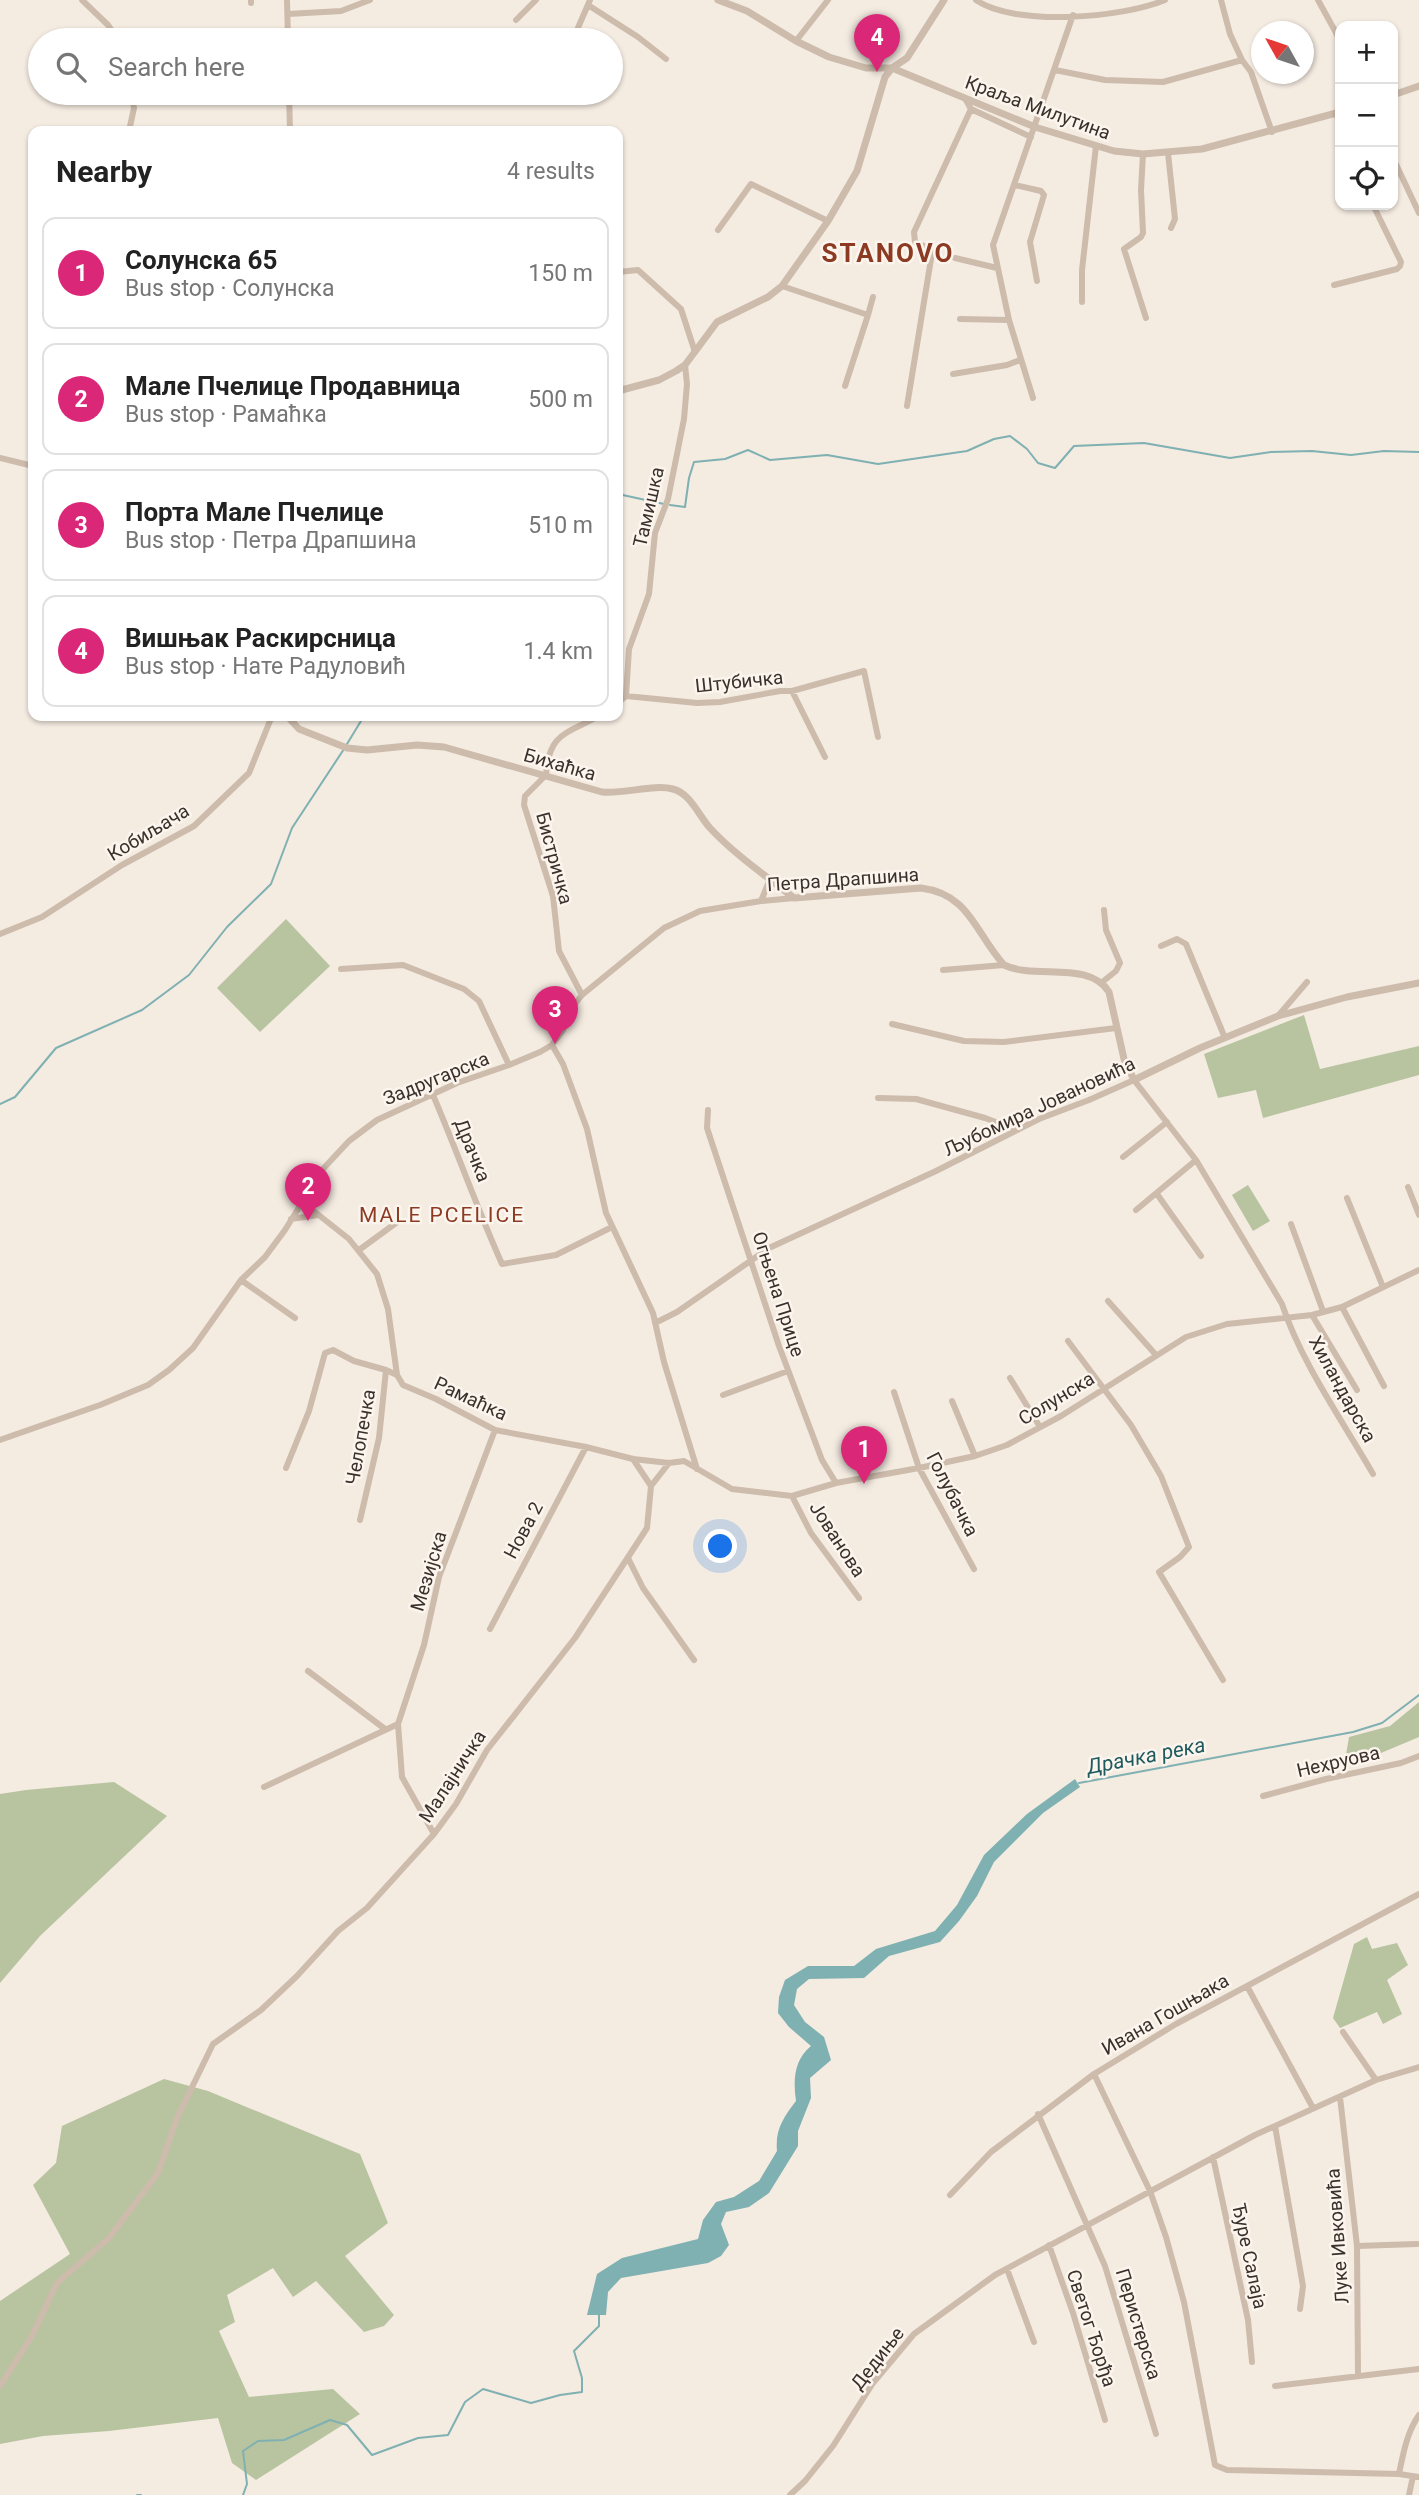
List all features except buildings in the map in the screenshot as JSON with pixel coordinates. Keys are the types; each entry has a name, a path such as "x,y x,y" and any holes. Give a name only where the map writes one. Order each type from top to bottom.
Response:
{"street":[{"path":"82,0 110,28"},
{"path":"287,0 288,28"},
{"path":"288,14 341,11 370,0"},
{"path":"516,20 536,0"},
{"name":"Краља Милутина","path":"718,0 747,11 796,41 855,65 872,69 892,68 1035,127 1096,146 1143,154 1168,153 1218,146 1335,114"},
{"path":"796,41 828,0"},
{"path":"623,390 659,380 685,365 717,321 774,294 782,286 828,221 857,171 883,84 892,68 906,58 944,0"},
{"path":"976,0 991,9 1011,15 1073,15 1139,9 1165,0"},
{"path":"1221,0 1227,25 1242,60 1251,72 1272,132"},
{"path":"1318,0 1335,31"},
{"path":"578,28 589,2 666,58"},
{"path":"1033,398 1009,320 993,246 1073,15"},
{"path":"1055,70 1105,80 1163,82 1242,60"},
{"path":"1398,94 1418,88"},
{"path":"966,100 971,109 1031,137"},
{"path":"130,126 133,105"},
{"path":"289,105 290,126"},
{"path":"907,406 932,253 930,249 917,244 914,239 915,232 971,109"},
{"path":"1082,302 1082,270 1096,146"},
{"path":"1168,153 1175,219 1171,228"},
{"path":"1143,154 1143,233 1124,249 1146,318"},
{"path":"1398,169 1419,213"},
{"path":"718,230 751,184 828,221"},
{"path":"1015,185 1041,191 1044,195 1030,242 1037,281"},
{"path":"1334,285 1401,266 1375,210"},
{"path":"955,258 997,268"},
{"path":"623,272 638,270 681,309 695,352"},
{"path":"782,286 868,315"},
{"path":"845,386 873,297"},
{"path":"960,319 1009,320"},
{"path":"953,374 1007,365 1020,360"},
{"name":"Тамишка","path":"626,696 629,649 649,594 655,533 668,499 684,419 687,384 685,365"},
{"path":"0,458 28,465"},
{"name":"Штубичка","path":"626,696 697,703 720,702 792,691 864,671 878,737"},
{"path":"792,691 825,757"},
{"name":"Кобиљача","path":"0,934 42,917 122,865 194,826 249,773 270,721"},
{"name":"Бихаћка","path":"292,721 299,729 345,748 367,750 417,745 444,747 603,792 621,794 664,787 677,789 710,829 794,898"},
{"path":"546,775 548,757 556,740 590,721"},
{"name":"Бистричка","path":"546,775 525,796 524,805 553,896 559,951 582,995"},
{"path":"761,901 770,879"},
{"name":"Петра Драпшина","path":"552,1045 563,1030 567,1014 582,995 664,928 700,911 794,898 921,888 936,890 963,906 1003,965"},
{"path":"1101,982 1116,971 1120,963 1106,930 1104,910"},
{"path":"1161,946 1177,939 1186,944 1225,1038"},
{"path":"341,969 403,965 464,989 479,1001 509,1065"},
{"path":"943,970 1003,965 1013,970 1085,974 1101,982 1109,992 1126,1065 1196,1160 1263,1270 1287,1318"},
{"path":"1278,1016 1307,982"},
{"name":"Љубомира Јовановића","path":"655,1322 677,1312 769,1248 936,1171 1039,1118 1089,1100 1278,1016 1347,997 1419,983"},
{"path":"1295,996 1302,1006 1307,1008"},
{"path":"892,1024 964,1041 1004,1042 1116,1028"},
{"path":"552,1045 563,1064 584,1120 606,1213 653,1313 664,1362 698,1469"},
{"name":"Задругарска","path":"0,1440 100,1405 148,1385 169,1370 193,1348 241,1280 265,1257 322,1170 349,1141 377,1120 457,1083 509,1065 552,1045"},
{"name":"Драчка","path":"433,1095 502,1264 556,1255 612,1227"},
{"path":"878,1098 916,1099 1017,1130"},
{"name":"Огњена Прице","path":"708,1110 707,1128 788,1371 822,1460 836,1483"},
{"path":"1123,1157 1167,1122"},
{"path":"1136,1210 1196,1160"},
{"path":"1408,1187 1419,1215"},
{"path":"1157,1194 1201,1256"},
{"path":"1347,1198 1382,1287"},
{"path":"301,1201 359,1250 377,1274 388,1309 397,1375"},
{"path":"291,1219 318,1215"},
{"path":"359,1250 397,1223"},
{"path":"1291,1224 1323,1311"},
{"name":"Солунска","path":"669,1463 684,1461 732,1489 792,1496 836,1483 975,1455 1007,1445 1040,1427 1186,1337 1215,1327 1312,1315 1342,1307 1419,1270"},
{"path":"241,1280 295,1318"},
{"path":"1108,1301 1156,1355"},
{"path":"1342,1307 1384,1386"},
{"path":"1312,1315 1357,1390"},
{"name":"Хиландарска","path":"1287,1318 1318,1380 1373,1474"},
{"path":"1068,1341 1131,1425 1161,1476 1189,1547 1181,1557 1159,1572 1223,1680"},
{"path":"286,1468 309,1411 325,1353 333,1350 354,1361 386,1370"},
{"name":"Челопечка","path":"360,1520 379,1438 386,1370 397,1375"},
{"path":"723,1395 788,1371"},
{"name":"Рамаћка","path":"397,1375 403,1385 436,1398 495,1430 633,1459 669,1463"},
{"path":"1010,1378 1040,1427"},
{"name":"Голубачка","path":"894,1392 919,1468 974,1569"},
{"path":"951,1401 975,1455"},
{"name":"Мезијска","path":"433,1835 402,1777 398,1724 424,1645 439,1577 495,1430"},
{"name":"Нова 2","path":"490,1629 586,1447"},
{"path":"633,1459 651,1486 669,1463"},
{"name":"Малајничка","path":"0,2386 32,2336 57,2283 109,2238 159,2173 177,2118 213,2044 261,2010 338,1931 367,1908 433,1835 456,1804 487,1750 575,1638 647,1528 651,1486"},
{"name":"Јованова","path":"792,1496 811,1533 859,1598"},
{"path":"628,1558 643,1588 694,1660"},
{"path":"308,1671 385,1729"},
{"path":"264,1787 398,1724"},
{"name":"Нехруова","path":"1263,1796 1325,1779 1401,1763 1419,1756"},
{"name":"Ивана Гошњака","path":"950,2195 991,2152 1094,2074 1177,2024 1419,1894"},
{"path":"1247,1986 1314,2108"},
{"path":"1343,2032 1376,2080"},
{"name":"Дедиње","path":"790,2495 834,2446 873,2383 914,2334 1007,2269 1275,2126 1376,2080 1419,2067"},
{"path":"1094,2074 1150,2191 1184,2302 1213,2460 1220,2469 1227,2470 1399,2474 1416,2477 1409,2495"},
{"name":"Луке Ивковића","path":"1340,2097 1357,2246 1358,2375"},
{"path":"1038,2114 1082,2217 1088,2224"},
{"path":"1275,2126 1303,2286 1300,2309"},
{"name":"Ђуре Салаја","path":"1213,2157 1248,2320 1252,2362"},
{"name":"Перистерска","path":"1088,2224 1105,2266 1156,2434"},
{"path":"1357,2246 1417,2244"},
{"name":"Светог Ђорђа","path":"1049,2245 1073,2313 1105,2420"},
{"path":"1007,2269 1034,2342"},
{"path":"1275,2386 1419,2369"},
{"path":"1399,2474 1404,2449 1419,2415"}],"green space":[{"path":"286,919 330,966 260,1032 217,988"},
{"path":"1304,1015 1320,1069 1419,1046 1419,1075 1263,1118 1256,1090 1218,1098 1204,1054"},
{"path":"1248,1185 1270,1221 1253,1231 1232,1195"},
{"path":"1419,1702 1419,1737 1381,1753 1351,1759 1346,1755 1349,1737 1390,1726"},
{"path":"114,1782 167,1816 40,1936 0,1983 0,1794"},
{"path":"1367,1937 1372,1949 1397,1943 1408,1965 1387,1980 1402,2014 1383,2024 1377,2012 1340,2028 1333,2018 1354,1944"},
{"path":"164,2079 208,2091 360,2154 388,2223 345,2256 394,2315 384,2326 364,2332 316,2281 293,2297 273,2268 227,2295 235,2322 219,2331 249,2397 333,2389 360,2414 256,2480 232,2463 218,2418 43,2436 0,2444 0,2301 70,2254 33,2185 56,2163 62,2126"}],"water":[{"path":"1075,1779 1080,1787 1043,1813 994,1862 977,1896 940,1942 889,1956 864,1978 809,1979 797,1989 794,2005 805,2022 824,2037 831,2060 810,2078 811,2098 798,2131 798,2146 769,2193 749,2207 726,2212 721,2224 729,2245 721,2256 708,2263 621,2278 608,2292 606,2315 587,2315 597,2274 622,2258 698,2239 703,2220 716,2202 734,2197 759,2181 777,2151 781,2124 796,2101 795,2078 798,2064 811,2046 789,2027 778,2013 779,1997 785,1980 808,1966 854,1966 876,1949 935,1931 957,1905 984,1855 1027,1814"}],"waterway":[{"path":"670,505 685,507 694,462 725,459 748,450 770,460 827,455 878,464 967,451 994,439 1010,436 1027,449 1038,463 1055,468 1074,446 1144,443 1230,458 1271,452 1312,451 1351,455 1384,451 1419,452"},
{"path":"623,495 664,504"},
{"path":"347,744 361,721"},
{"path":"0,1104 15,1097 56,1048 142,1010 189,975 227,927 271,884 292,828 344,749"},
{"name":"Драчка река","path":"1079,1783 1353,1732 1382,1723 1419,1695"},
{"name":"Драчка река","path":"243,2495 247,2484 243,2451 258,2441 284,2440 330,2420 347,2425 372,2455 418,2438 448,2435 465,2402 483,2389 531,2403 582,2392 582,2378 574,2351 599,2326 599,2313"}],"place":[{"name":"Вишњак Раскирсница","path":"877,72"},
{"name":"Порта Мале Пчелице","path":"555,1044"},
{"name":"Мале Пчелице Продавница","path":"308,1221"},
{"name":"Солунска 65","path":"864,1484"}],"district":[{"name":"STANOVO","path":"888,253"},
{"name":"MALE PCELICE","path":"442,1215"}]}
